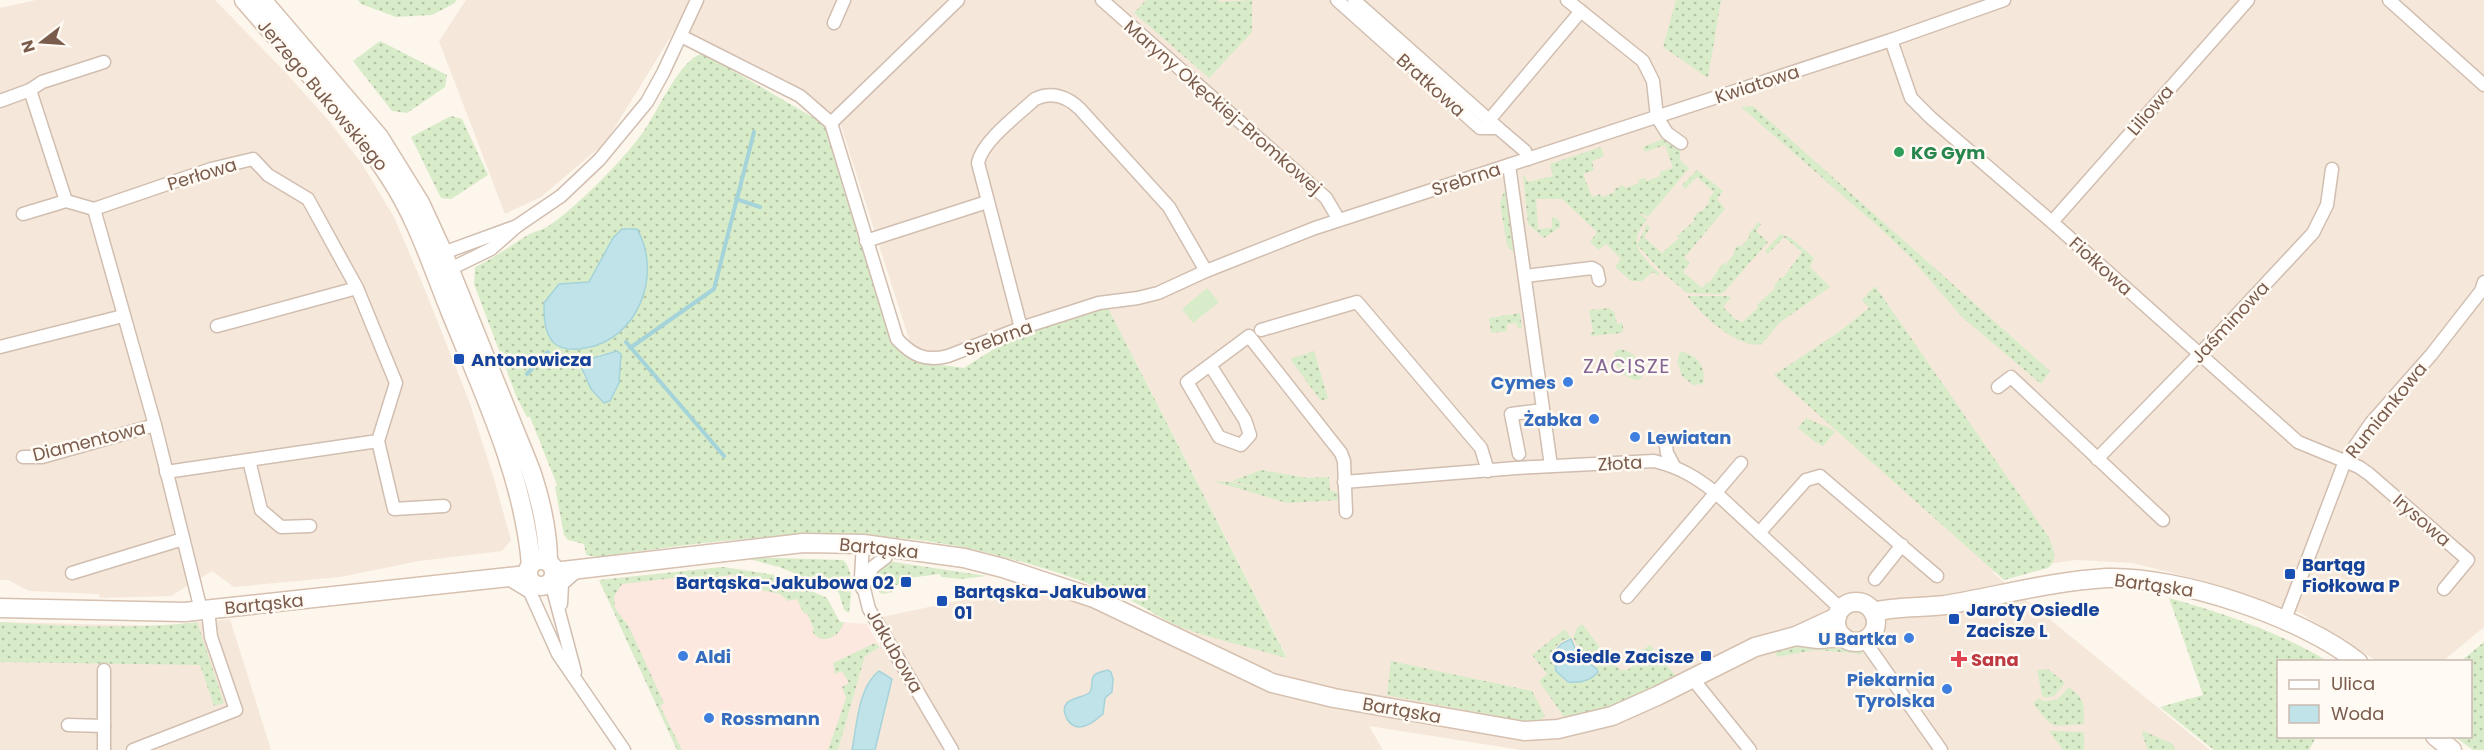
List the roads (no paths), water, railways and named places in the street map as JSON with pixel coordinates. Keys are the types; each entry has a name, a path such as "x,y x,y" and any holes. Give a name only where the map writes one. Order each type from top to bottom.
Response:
{"street":[{"name":"Jerzego Bukowskiego","path":"244,0 371,149 442,263 531,471 548,538 541,573"},
{"name":"Jerzego Bukowskiego","path":"262,0 379,137 420,203 509,460 529,541 541,573"},
{"path":"442,263 516,226 561,196 599,160 647,102 697,0"},
{"path":"834,22 844,0"},
{"path":"831,123 958,0"},
{"name":"Maryny Okęckiej-Bromkowej","path":"1102,0 1326,198 1339,220"},
{"name":"Bratkowa","path":"1337,0 1480,128 1494,123 1525,151 1528,159"},
{"path":"1354,0 1494,123 1581,11"},
{"path":"1567,0 1643,61 1653,81 1657,117 1667,133 1681,143"},
{"name":"Kwiatowa","path":"1509,165 1891,40 2004,0"},
{"name":"Liliowa","path":"2052,222 2248,0"},
{"path":"2389,0 2484,85"},
{"path":"681,36 800,96 831,123 866,241 987,202"},
{"name":"Fiołkowa","path":"1891,40 1907,89 1916,104 2298,442 2344,461"},
{"path":"0,101 30,90 42,82 104,62"},
{"path":"30,90 66,201"},
{"path":"1021,328 978,163 979,156 989,142 1041,96 1065,98 1080,109 1169,207 1206,271"},
{"name":"Perłowa","path":"94,209 211,169 253,159 268,175 308,199 357,288 396,383 378,441"},
{"name":"Srebrna","path":"866,241 897,339 913,354 937,359 1021,328 1099,303 1158,293 1206,271 1339,220 1509,165 1551,466"},
{"name":"Jaśminowa","path":"2097,459 2313,233 2327,205 2332,169"},
{"path":"23,214 66,201 94,209"},
{"name":"Diamentowa","path":"94,209 155,424 183,539 211,637 236,710 133,750"},
{"path":"442,263 490,249 516,226"},
{"path":"1526,276 1592,268 1597,272 1599,280"},
{"path":"217,326 357,288"},
{"name":"Rumiankowa","path":"2285,619 2344,461 2372,423 2431,355 2483,289"},
{"path":"1261,330 1357,302 1481,448 1488,471"},
{"path":"0,347 123,316"},
{"path":"1210,365 1245,420 1250,435 1241,445 1219,437 1187,382 1249,336 1341,453 1344,461 1346,512"},
{"path":"1998,387 2010,377 2163,520"},
{"path":"1519,454 1511,414 1544,410"},
{"name":"Diamentowa","path":"23,457 42,457 155,424"},
{"path":"1665,438 1667,453 1674,466"},
{"path":"166,472 378,441 394,509 444,506"},
{"path":"249,460 261,510 281,527 310,526"},
{"name":"Złota","path":"1344,482 1551,466 1654,461 1674,466 1696,477 1716,493 1839,613"},
{"name":"Irysowa","path":"2344,461 2370,474 2468,560 2444,590"},
{"path":"1627,597 1741,463"},
{"path":"1759,533 1806,480 1820,476 1937,576"},
{"path":"548,538 564,562 581,569 562,584 560,608"},
{"path":"72,573 183,539"},
{"path":"529,541 522,562 505,577 530,592 558,654 624,750"},
{"path":"1875,579 1902,545"},
{"name":"Bartąska","path":"0,608 157,613 204,610 743,550 862,550 974,560 1014,572 1094,598 1272,683 1334,698 1524,731 1557,729 1612,716 1755,647 1796,636 1839,613 1847,604 1864,603 1870,626"},
{"name":"Bartąska","path":"862,550 886,557 1014,572"},
{"name":"Jakubowa","path":"862,550 862,588 869,609 952,750"},
{"path":"862,588 873,567 886,557"},
{"path":"541,573 560,608 577,680"},
{"path":"541,573 541,612"},
{"name":"Bartąska","path":"1796,636 1818,639 1843,637 1851,641 1870,626 1936,606 2031,588 2106,578 2134,579 2201,591 2285,619 2342,649 2356,660"},
{"path":"1839,613 1837,628 1843,637"},
{"path":"1870,626 1941,750"},
{"path":"105,670 105,750"},
{"path":"1692,678 1750,750"},
{"path":"68,725 104,726"},
{"path":"2437,738 2452,750"}],"water":[{"path":"622,229 637,229 644,247 647,265 646,284 641,302 632,319 604,342 577,349 557,345 546,329 544,303 559,284 589,282 613,238"},
{"path":"617,351 621,354 619,383 610,401 604,403 591,389 579,362"},
{"path":"1571,639 1578,655 1598,672 1580,682 1568,682 1556,671 1554,653 1561,644"},
{"path":"1108,670 1113,679 1112,692 1105,698 1103,714 1085,726 1072,725 1064,712 1065,706 1068,702 1090,692 1093,676"},
{"path":"879,671 892,679 875,750 852,750 863,696 872,678"}],"waterway":[{"path":"630,348 714,289 754,132"},
{"path":"736,199 760,207"},
{"path":"626,342 724,456"},
{"path":"527,374 548,352"}],"place":[{"name":"KG Gym","path":"1899,152"},
{"name":"Antonowicza","path":"459,359"},
{"name":"Cymes","path":"1568,382"},
{"name":"Żabka","path":"1594,419"},
{"name":"Lewiatan","path":"1635,437"},
{"name":"Bartąg Fiołkowa P","path":"2290,574"},
{"name":"Bartąska-Jakubowa 02","path":"906,582"},
{"name":"Bartąska-Jakubowa 01","path":"942,601"},
{"name":"Jaroty Osiedle Zacisze L","path":"1954,619"},
{"name":"U Bartka","path":"1909,638"},
{"name":"Aldi","path":"683,656"},
{"name":"Osiedle Zacisze","path":"1706,656"},
{"name":"Sana","path":"1959,659"},
{"name":"Piekarnia Tyrolska","path":"1947,689"},
{"name":"Rossmann","path":"709,718"}],"district":[{"name":"ZACISZE","path":"1627,366"}]}
